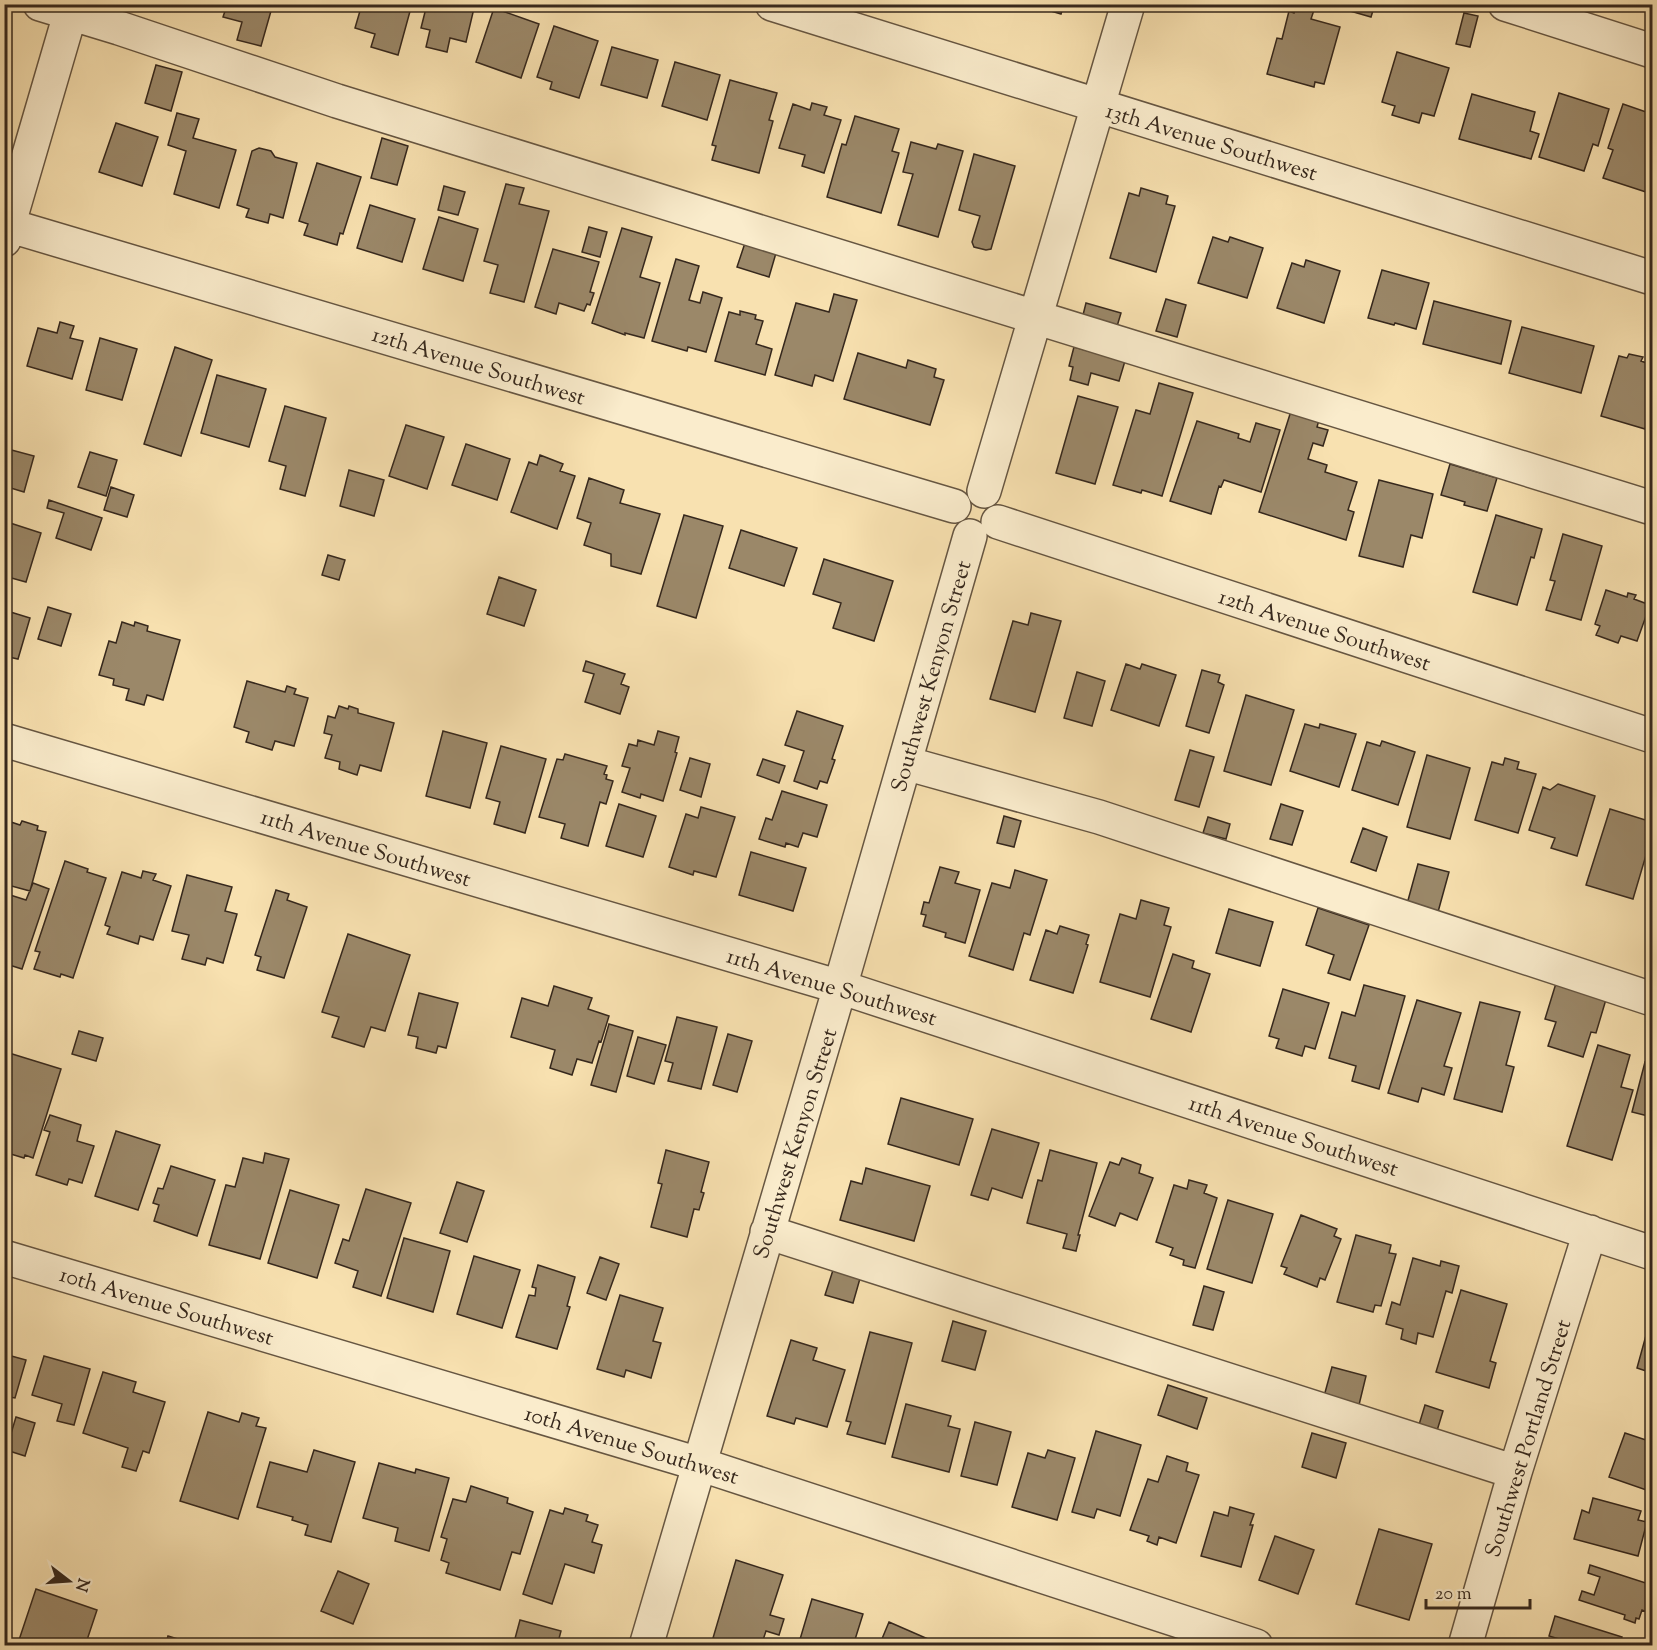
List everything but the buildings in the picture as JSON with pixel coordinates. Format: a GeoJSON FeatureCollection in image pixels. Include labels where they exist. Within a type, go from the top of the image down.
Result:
{"type":"FeatureCollection","features":[{"type":"Feature","properties":{"kind":"street","name":"13th Avenue Southwest"},"geometry":{"type":"LineString","coordinates":[[772,4],[1653,278]]}},
{"type":"Feature","properties":{"kind":"street"},"geometry":{"type":"LineString","coordinates":[[984,491],[1128,4]]}},
{"type":"Feature","properties":{"kind":"street"},"geometry":{"type":"LineString","coordinates":[[1505,4],[1653,51]]}},
{"type":"Feature","properties":{"kind":"street"},"geometry":{"type":"LineString","coordinates":[[6,230],[61,8],[337,101],[1653,508]]}},
{"type":"Feature","properties":{"kind":"street","name":"12th Avenue Southwest"},"geometry":{"type":"LineString","coordinates":[[6,230],[954,506]]}},
{"type":"Feature","properties":{"kind":"street"},"geometry":{"type":"LineString","coordinates":[[974,490],[984,491],[994,497],[1000,511],[984,529],[960,531],[953,517],[954,506],[959,496],[974,490]]}},
{"type":"Feature","properties":{"kind":"street","name":"12th Avenue Southwest"},"geometry":{"type":"LineString","coordinates":[[984,529],[1653,736]]}},
{"type":"Feature","properties":{"kind":"street","name":"Southwest Kenyon Street"},"geometry":{"type":"LineString","coordinates":[[646,1646],[905,763],[984,529]]}},
{"type":"Feature","properties":{"kind":"street","name":"11th Avenue Southwest"},"geometry":{"type":"LineString","coordinates":[[4,740],[840,987],[1653,1253]]}},
{"type":"Feature","properties":{"kind":"street"},"geometry":{"type":"LineString","coordinates":[[905,763],[1099,817],[1653,999]]}},
{"type":"Feature","properties":{"kind":"street"},"geometry":{"type":"LineString","coordinates":[[767,1232],[1515,1472]]}},
{"type":"Feature","properties":{"kind":"street","name":"Southwest Portland Street"},"geometry":{"type":"LineString","coordinates":[[1465,1646],[1515,1472],[1590,1232]]}},
{"type":"Feature","properties":{"kind":"street","name":"10th Avenue Southwest"},"geometry":{"type":"LineString","coordinates":[[4,1257],[699,1464],[1256,1646]]}}]}
